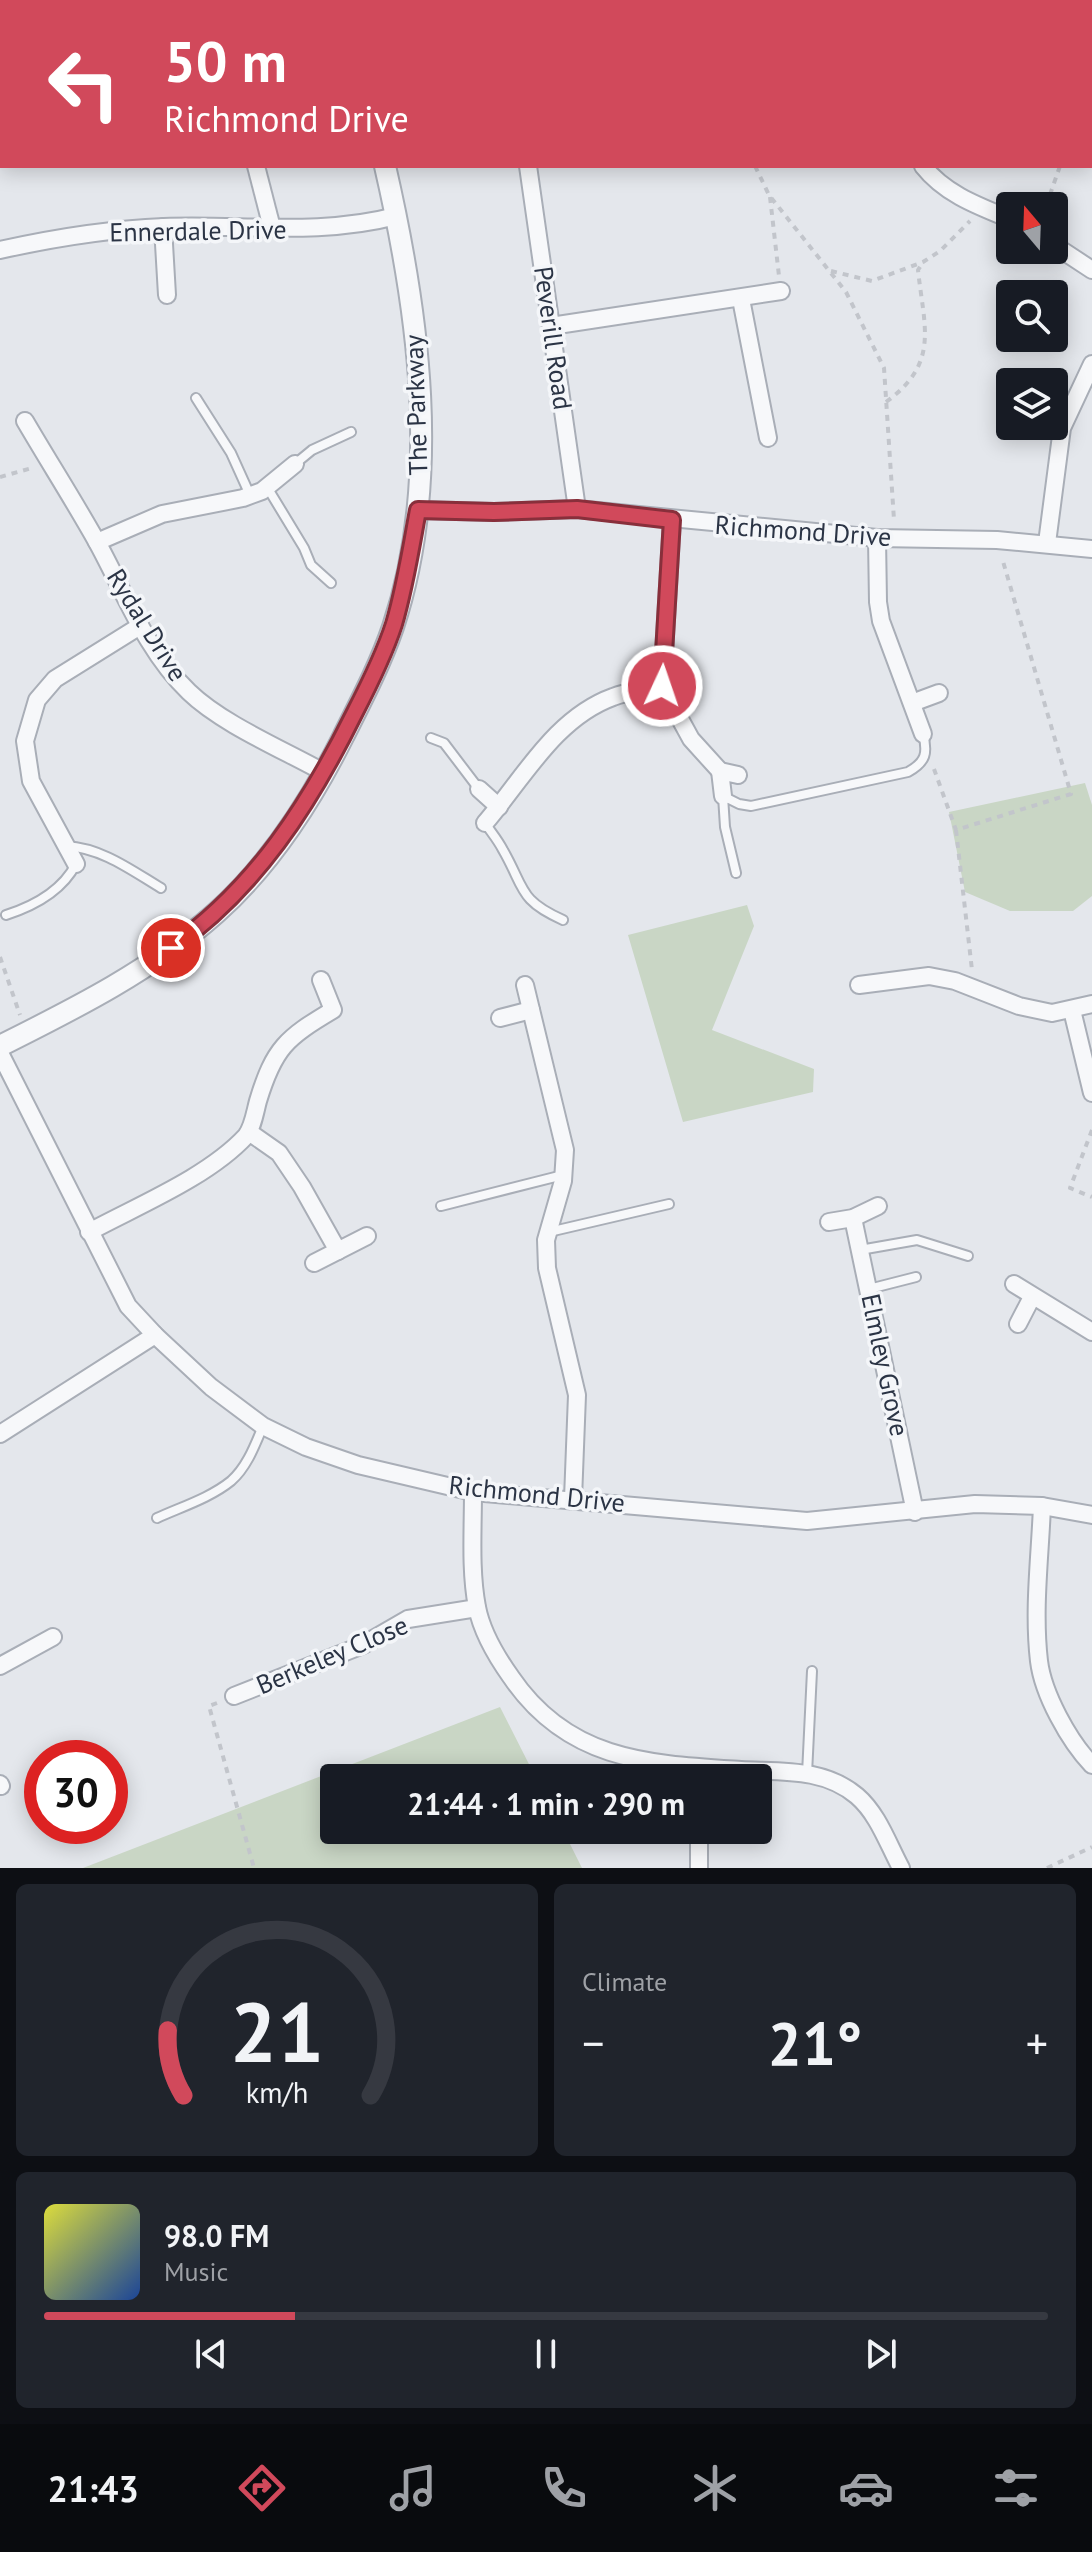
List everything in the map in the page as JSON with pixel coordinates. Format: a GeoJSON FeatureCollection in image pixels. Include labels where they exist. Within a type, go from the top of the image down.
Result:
{"type":"FeatureCollection","features":[{"type":"Feature","properties":{"kind":"street"},"geometry":{"type":"LineString","coordinates":[[257,168],[272,228]]}},
{"type":"Feature","properties":{"kind":"street","name":"The Parkway"},"geometry":{"type":"LineString","coordinates":[[0,1046],[84,1005],[152,962],[218,911],[278,843],[303,809],[325,773],[375,673],[393,626],[418,510],[421,427],[416,349],[396,216],[385,168]]}},
{"type":"Feature","properties":{"kind":"street","name":"Peverill Road"},"geometry":{"type":"LineString","coordinates":[[528,168],[577,509]]}},
{"type":"Feature","properties":{"kind":"street"},"geometry":{"type":"LineString","coordinates":[[925,168],[934,179],[968,202],[996,214]]}},
{"type":"Feature","properties":{"kind":"street","name":"Ennerdale Drive"},"geometry":{"type":"LineString","coordinates":[[0,250],[53,238],[163,227],[304,229],[396,216]]}},
{"type":"Feature","properties":{"kind":"street"},"geometry":{"type":"LineString","coordinates":[[163,227],[167,295]]}},
{"type":"Feature","properties":{"kind":"street"},"geometry":{"type":"LineString","coordinates":[[1068,254],[1092,270]]}},
{"type":"Feature","properties":{"kind":"street"},"geometry":{"type":"LineString","coordinates":[[551,326],[781,291]]}},
{"type":"Feature","properties":{"kind":"street"},"geometry":{"type":"LineString","coordinates":[[741,299],[768,438]]}},
{"type":"Feature","properties":{"kind":"street"},"geometry":{"type":"LineString","coordinates":[[1047,543],[1062,428],[1092,364]]}},
{"type":"Feature","properties":{"kind":"street","name":"Rydal Drive"},"geometry":{"type":"LineString","coordinates":[[25,421],[97,542],[140,626],[178,681],[202,703],[325,773]]}},
{"type":"Feature","properties":{"kind":"street"},"geometry":{"type":"LineString","coordinates":[[97,542],[162,514],[250,495],[267,487],[295,464]]}},
{"type":"Feature","properties":{"kind":"street","name":"Richmond Drive"},"geometry":{"type":"LineString","coordinates":[[418,510],[494,512],[577,509],[877,538],[997,540],[1092,549]]}},
{"type":"Feature","properties":{"kind":"street"},"geometry":{"type":"LineString","coordinates":[[672,520],[662,686],[691,739],[720,771],[738,775]]}},
{"type":"Feature","properties":{"kind":"street"},"geometry":{"type":"LineString","coordinates":[[877,538],[881,621],[925,742]]}},
{"type":"Feature","properties":{"kind":"street"},"geometry":{"type":"LineString","coordinates":[[76,864],[31,781],[25,741],[30,719],[37,700],[55,679],[140,626]]}},
{"type":"Feature","properties":{"kind":"street"},"geometry":{"type":"LineString","coordinates":[[485,823],[557,735],[580,713],[614,697],[662,686]]}},
{"type":"Feature","properties":{"kind":"street"},"geometry":{"type":"LineString","coordinates":[[912,703],[939,693]]}},
{"type":"Feature","properties":{"kind":"street"},"geometry":{"type":"LineString","coordinates":[[720,771],[723,796]]}},
{"type":"Feature","properties":{"kind":"street"},"geometry":{"type":"LineString","coordinates":[[479,789],[499,807]]}},
{"type":"Feature","properties":{"kind":"street"},"geometry":{"type":"LineString","coordinates":[[859,985],[929,976],[955,981],[1019,1006],[1052,1013],[1092,1004]]}},
{"type":"Feature","properties":{"kind":"street"},"geometry":{"type":"LineString","coordinates":[[89,1232],[218,1162],[249,1132],[273,1059],[302,1028],[333,1010],[321,980]]}},
{"type":"Feature","properties":{"kind":"street"},"geometry":{"type":"LineString","coordinates":[[525,985],[565,1150],[563,1175],[546,1240],[547,1268],[577,1395],[573,1499]]}},
{"type":"Feature","properties":{"kind":"street"},"geometry":{"type":"LineString","coordinates":[[500,1018],[531,1010]]}},
{"type":"Feature","properties":{"kind":"street"},"geometry":{"type":"LineString","coordinates":[[1072,1010],[1092,1093]]}},
{"type":"Feature","properties":{"kind":"street","name":"Richmond Drive"},"geometry":{"type":"LineString","coordinates":[[0,1053],[128,1306],[211,1387],[263,1426],[306,1447],[358,1465],[473,1492],[807,1521],[975,1504],[1042,1506],[1092,1515]]}},
{"type":"Feature","properties":{"kind":"street"},"geometry":{"type":"LineString","coordinates":[[249,1132],[279,1153],[338,1251]]}},
{"type":"Feature","properties":{"kind":"street"},"geometry":{"type":"LineString","coordinates":[[829,1222],[853,1218],[878,1206]]}},
{"type":"Feature","properties":{"kind":"street","name":"Elmley Grove"},"geometry":{"type":"LineString","coordinates":[[853,1218],[915,1512]]}},
{"type":"Feature","properties":{"kind":"street"},"geometry":{"type":"LineString","coordinates":[[314,1263],[367,1236]]}},
{"type":"Feature","properties":{"kind":"street"},"geometry":{"type":"LineString","coordinates":[[1014,1284],[1092,1332]]}},
{"type":"Feature","properties":{"kind":"street"},"geometry":{"type":"LineString","coordinates":[[1018,1324],[1032,1297]]}},
{"type":"Feature","properties":{"kind":"street"},"geometry":{"type":"LineString","coordinates":[[0,1434],[155,1335]]}},
{"type":"Feature","properties":{"kind":"street"},"geometry":{"type":"LineString","coordinates":[[473,1492],[473,1578],[477,1608],[486,1637],[504,1667],[525,1698],[550,1722],[608,1753],[657,1764]]}},
{"type":"Feature","properties":{"kind":"street"},"geometry":{"type":"LineString","coordinates":[[1042,1506],[1037,1620],[1040,1664],[1071,1741],[1092,1765]]}},
{"type":"Feature","properties":{"kind":"street","name":"Berkeley Close"},"geometry":{"type":"LineString","coordinates":[[234,1696],[363,1645],[408,1619],[477,1608]]}},
{"type":"Feature","properties":{"kind":"street"},"geometry":{"type":"LineString","coordinates":[[0,1666],[53,1637]]}},
{"type":"Feature","properties":{"kind":"street"},"geometry":{"type":"LineString","coordinates":[[772,1774],[817,1774],[857,1797],[874,1816],[901,1868]]}},
{"type":"Feature","properties":{"kind":"street"},"geometry":{"type":"LineString","coordinates":[[691,1868],[698,1868],[699,1844]]}},
{"type":"Feature","properties":{"kind":"lane"},"geometry":{"type":"LineString","coordinates":[[196,398],[231,453],[250,495]]}},
{"type":"Feature","properties":{"kind":"lane"},"geometry":{"type":"LineString","coordinates":[[295,464],[312,450],[351,432]]}},
{"type":"Feature","properties":{"kind":"lane"},"geometry":{"type":"LineString","coordinates":[[267,487],[311,565],[331,583]]}},
{"type":"Feature","properties":{"kind":"lane"},"geometry":{"type":"LineString","coordinates":[[431,738],[444,743],[479,789]]}},
{"type":"Feature","properties":{"kind":"lane"},"geometry":{"type":"LineString","coordinates":[[723,796],[751,806],[908,772],[924,760],[925,742]]}},
{"type":"Feature","properties":{"kind":"lane"},"geometry":{"type":"LineString","coordinates":[[723,796],[725,827],[736,873]]}},
{"type":"Feature","properties":{"kind":"lane"},"geometry":{"type":"LineString","coordinates":[[485,823],[502,848],[526,898],[563,920]]}},
{"type":"Feature","properties":{"kind":"lane"},"geometry":{"type":"LineString","coordinates":[[65,846],[85,847],[98,852],[161,888]]}},
{"type":"Feature","properties":{"kind":"lane"},"geometry":{"type":"LineString","coordinates":[[6,915],[40,900],[70,875],[76,864]]}},
{"type":"Feature","properties":{"kind":"lane"},"geometry":{"type":"LineString","coordinates":[[441,1206],[563,1175]]}},
{"type":"Feature","properties":{"kind":"lane"},"geometry":{"type":"LineString","coordinates":[[548,1232],[669,1204]]}},
{"type":"Feature","properties":{"kind":"lane"},"geometry":{"type":"LineString","coordinates":[[860,1250],[917,1240],[968,1256]]}},
{"type":"Feature","properties":{"kind":"lane"},"geometry":{"type":"LineString","coordinates":[[869,1289],[916,1277]]}},
{"type":"Feature","properties":{"kind":"lane"},"geometry":{"type":"LineString","coordinates":[[157,1518],[232,1480],[248,1460],[263,1426]]}},
{"type":"Feature","properties":{"kind":"lane"},"geometry":{"type":"LineString","coordinates":[[807,1774],[812,1671]]}},
{"type":"Feature","properties":{"kind":"path"},"geometry":{"type":"LineString","coordinates":[[756,168],[769,195],[846,292],[884,368],[895,539]]}},
{"type":"Feature","properties":{"kind":"path"},"geometry":{"type":"LineString","coordinates":[[1051,192],[1059,168]]}},
{"type":"Feature","properties":{"kind":"path"},"geometry":{"type":"LineString","coordinates":[[769,195],[781,291]]}},
{"type":"Feature","properties":{"kind":"path"},"geometry":{"type":"LineString","coordinates":[[829,270],[872,281],[923,262],[940,251],[982,208]]}},
{"type":"Feature","properties":{"kind":"path"},"geometry":{"type":"LineString","coordinates":[[886,402],[918,370],[926,344],[918,270],[923,262]]}},
{"type":"Feature","properties":{"kind":"path"},"geometry":{"type":"LineString","coordinates":[[0,477],[50,463]]}},
{"type":"Feature","properties":{"kind":"path"},"geometry":{"type":"LineString","coordinates":[[956,830],[1071,794],[997,540]]}},
{"type":"Feature","properties":{"kind":"path"},"geometry":{"type":"LineString","coordinates":[[925,742],[956,830],[974,988]]}},
{"type":"Feature","properties":{"kind":"path"},"geometry":{"type":"LineString","coordinates":[[0,957],[26,1033]]}},
{"type":"Feature","properties":{"kind":"path"},"geometry":{"type":"LineString","coordinates":[[1092,1130],[1070,1188],[1092,1197]]}},
{"type":"Feature","properties":{"kind":"path"},"geometry":{"type":"LineString","coordinates":[[234,1696],[209,1706],[254,1868]]}},
{"type":"Feature","properties":{"kind":"path"},"geometry":{"type":"LineString","coordinates":[[1047,1868],[1092,1847]]}},
{"type":"Feature","properties":{"kind":"green space"},"geometry":{"type":"Polygon","coordinates":[[[1085,783],[1092,805],[1092,896],[1073,911],[1010,911],[965,892],[949,812],[1085,783]]]}},
{"type":"Feature","properties":{"kind":"green space"},"geometry":{"type":"Polygon","coordinates":[[[747,905],[754,926],[712,1030],[814,1069],[813,1092],[683,1122],[628,935],[747,905]]]}},
{"type":"Feature","properties":{"kind":"green space"},"geometry":{"type":"Polygon","coordinates":[[[500,1707],[529,1764],[352,1764],[500,1707]]]}},
{"type":"Feature","properties":{"kind":"green space"},"geometry":{"type":"Polygon","coordinates":[[[320,1776],[320,1844],[570,1844],[582,1868],[83,1868],[320,1776]]]}},
{"type":"Feature","properties":{"kind":"route"},"geometry":{"type":"LineString","coordinates":[[171,948],[218,911],[249,877],[303,809],[325,773],[375,673],[393,626],[418,510],[494,512],[577,509],[672,520],[662,686]]}}]}
